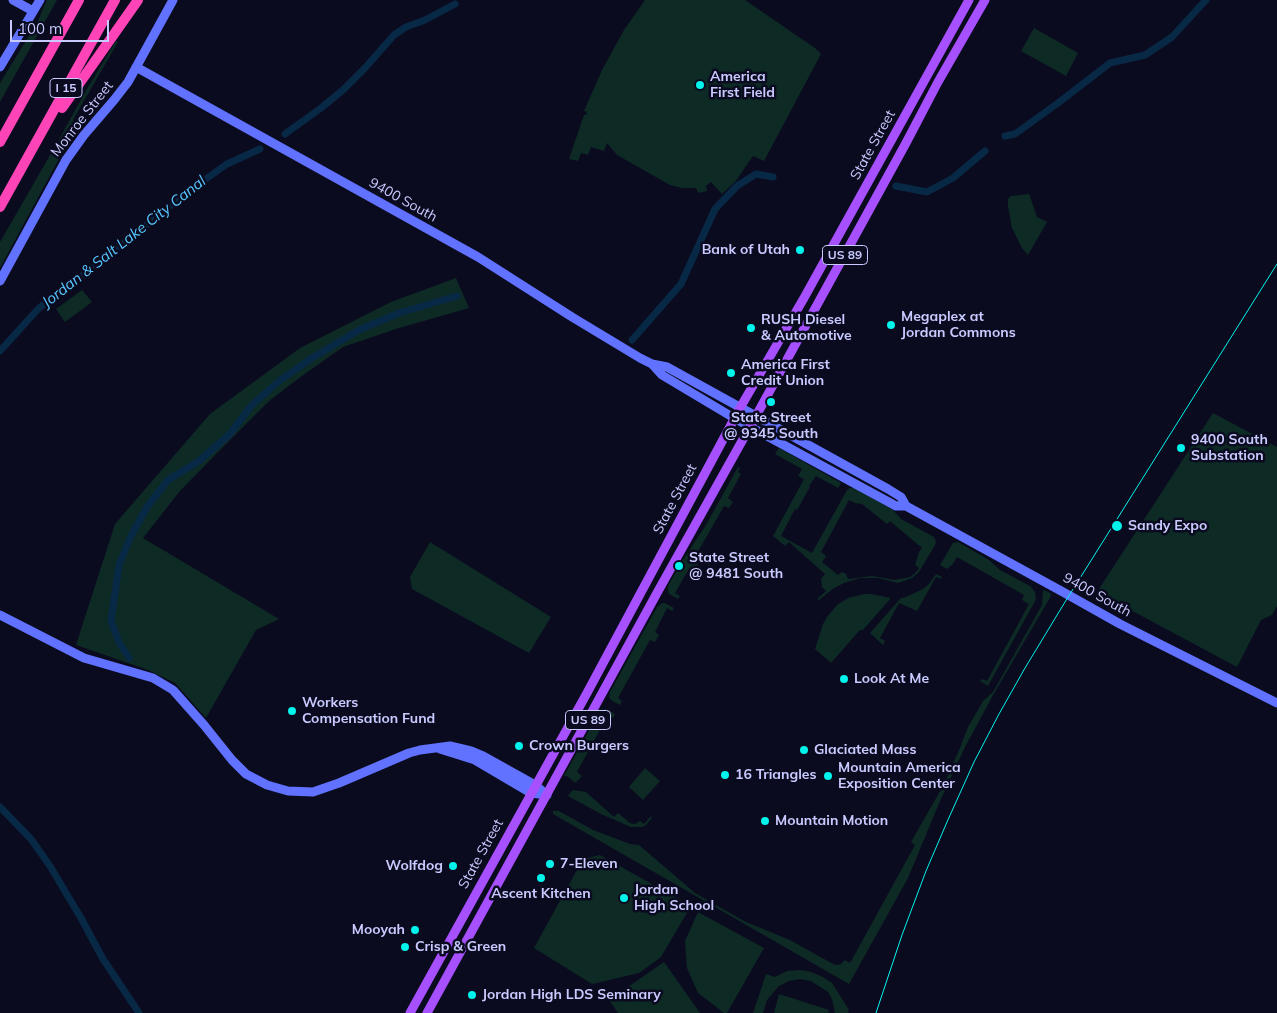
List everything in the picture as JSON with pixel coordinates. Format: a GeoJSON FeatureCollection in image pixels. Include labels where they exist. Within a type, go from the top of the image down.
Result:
{"type":"FeatureCollection","features":[{"type":"Feature","properties":{"kind":"highway","name":"I 15"},"geometry":{"type":"LineString","coordinates":[[0,142],[79,0]]}},
{"type":"Feature","properties":{"kind":"highway","name":"I 15"},"geometry":{"type":"LineString","coordinates":[[0,207],[115,0]]}},
{"type":"Feature","properties":{"kind":"highway"},"geometry":{"type":"LineString","coordinates":[[18,176],[59,111],[138,0]]}},
{"type":"Feature","properties":{"kind":"main road","name":"State Street"},"geometry":{"type":"LineString","coordinates":[[410,1013],[595,677],[734,418],[804,298],[969,0]]}},
{"type":"Feature","properties":{"kind":"main road","name":"State Street"},"geometry":{"type":"LineString","coordinates":[[427,1013],[652,601],[985,0]]}},
{"type":"Feature","properties":{"kind":"street"},"geometry":{"type":"LineString","coordinates":[[13,0],[33,11]]}},
{"type":"Feature","properties":{"kind":"street"},"geometry":{"type":"LineString","coordinates":[[0,67],[40,0]]}},
{"type":"Feature","properties":{"kind":"street","name":"Monroe Street"},"geometry":{"type":"LineString","coordinates":[[0,281],[66,160],[128,82],[173,0]]}},
{"type":"Feature","properties":{"kind":"street","name":"9400 South"},"geometry":{"type":"LineString","coordinates":[[136,67],[478,257],[572,317],[652,364],[662,375],[750,427],[896,506],[906,506],[1120,624],[1277,703]]}},
{"type":"Feature","properties":{"kind":"street","name":"9400 South"},"geometry":{"type":"LineString","coordinates":[[652,364],[667,367],[888,489],[901,497],[906,506]]}},
{"type":"Feature","properties":{"kind":"street"},"geometry":{"type":"LineString","coordinates":[[0,615],[84,658],[154,678],[173,690],[232,760],[246,774],[267,785],[288,791],[313,792],[409,753],[450,746],[471,750],[483,756],[533,789],[547,795]]}},
{"type":"Feature","properties":{"kind":"green space"},"geometry":{"type":"Polygon","coordinates":[[[47,0],[57,0],[0,102],[0,83],[38,21],[47,0]]]}},
{"type":"Feature","properties":{"kind":"green space","name":"America First Field"},"geometry":{"type":"Polygon","coordinates":[[[645,0],[745,0],[821,54],[764,161],[753,156],[735,182],[722,194],[711,182],[706,186],[707,191],[698,193],[696,188],[682,188],[670,185],[617,155],[607,143],[604,151],[591,147],[588,155],[581,153],[578,161],[569,159],[584,115],[587,112],[584,111],[602,70],[624,30],[645,0]]]}},
{"type":"Feature","properties":{"kind":"green space"},"geometry":{"type":"Polygon","coordinates":[[[1034,28],[1078,53],[1066,76],[1021,51],[1034,28]]]}},
{"type":"Feature","properties":{"kind":"green space"},"geometry":{"type":"Polygon","coordinates":[[[116,41],[118,42],[74,118],[73,122],[77,133],[60,157],[0,268],[0,242],[116,41]]]}},
{"type":"Feature","properties":{"kind":"green space"},"geometry":{"type":"Polygon","coordinates":[[[1029,194],[1037,217],[1047,222],[1028,255],[1022,248],[1012,228],[1008,199],[1011,196],[1029,194]]]}},
{"type":"Feature","properties":{"kind":"green space"},"geometry":{"type":"Polygon","coordinates":[[[456,278],[469,308],[399,328],[343,347],[299,378],[269,401],[217,453],[180,491],[143,538],[279,619],[256,630],[206,718],[175,683],[148,670],[76,645],[115,524],[210,414],[300,348],[391,302],[456,278]]]}},
{"type":"Feature","properties":{"kind":"green space"},"geometry":{"type":"Polygon","coordinates":[[[82,290],[92,302],[65,322],[56,309],[82,290]]]}},
{"type":"Feature","properties":{"kind":"green space"},"geometry":{"type":"Polygon","coordinates":[[[1213,413],[1277,447],[1277,606],[1272,615],[1261,620],[1237,667],[1097,592],[1213,413]]]}},
{"type":"Feature","properties":{"kind":"green space"},"geometry":{"type":"Polygon","coordinates":[[[779,448],[841,483],[838,488],[816,476],[797,510],[795,509],[781,536],[812,553],[847,490],[854,488],[893,510],[901,519],[934,537],[935,545],[919,572],[912,578],[898,583],[878,578],[860,578],[844,583],[819,600],[817,599],[826,591],[822,587],[821,579],[825,574],[789,542],[785,546],[773,536],[804,479],[798,476],[802,469],[775,454],[779,448]],[[849,500],[821,552],[826,557],[822,562],[838,575],[842,572],[846,574],[848,579],[872,576],[895,580],[910,577],[919,568],[915,565],[922,548],[890,521],[887,524],[862,504],[849,500]]]}},
{"type":"Feature","properties":{"kind":"green space"},"geometry":{"type":"Polygon","coordinates":[[[738,467],[740,468],[738,472],[741,474],[728,498],[733,502],[729,508],[724,506],[696,555],[701,558],[692,575],[687,572],[675,593],[680,596],[678,599],[669,594],[668,586],[706,525],[738,467]]]}},
{"type":"Feature","properties":{"kind":"green space"},"geometry":{"type":"Polygon","coordinates":[[[430,542],[551,617],[529,653],[412,589],[410,577],[430,542]]]}},
{"type":"Feature","properties":{"kind":"green space"},"geometry":{"type":"Polygon","coordinates":[[[958,542],[989,560],[1000,570],[1030,586],[1035,592],[1036,599],[1034,603],[988,686],[980,681],[982,679],[987,681],[1029,604],[1022,600],[1024,595],[957,557],[947,569],[940,565],[953,543],[958,542]]]}},
{"type":"Feature","properties":{"kind":"green space"},"geometry":{"type":"Polygon","coordinates":[[[936,574],[942,577],[941,579],[936,577],[917,611],[899,603],[880,638],[885,641],[883,645],[870,633],[901,598],[923,589],[936,574]]]}},
{"type":"Feature","properties":{"kind":"green space"},"geometry":{"type":"Polygon","coordinates":[[[1044,590],[1050,593],[1051,596],[965,747],[908,878],[849,984],[553,814],[553,811],[559,811],[593,830],[630,844],[639,845],[695,893],[746,922],[790,940],[833,964],[841,964],[845,960],[850,963],[915,845],[911,842],[943,786],[968,727],[983,701],[993,692],[1042,605],[1044,590]]]}},
{"type":"Feature","properties":{"kind":"green space"},"geometry":{"type":"Polygon","coordinates":[[[864,594],[891,598],[831,663],[815,649],[823,624],[837,605],[848,598],[864,594]]]}},
{"type":"Feature","properties":{"kind":"green space"},"geometry":{"type":"Polygon","coordinates":[[[662,603],[674,608],[672,611],[667,608],[655,632],[659,635],[655,642],[650,640],[618,698],[622,701],[620,705],[611,700],[609,697],[610,692],[657,607],[662,603]]]}},
{"type":"Feature","properties":{"kind":"green space"},"geometry":{"type":"Polygon","coordinates":[[[606,709],[615,714],[613,718],[608,715],[577,772],[582,776],[575,783],[567,776],[564,776],[599,712],[606,709]]]}},
{"type":"Feature","properties":{"kind":"green space"},"geometry":{"type":"Polygon","coordinates":[[[645,768],[660,781],[643,800],[629,787],[645,768]]]}},
{"type":"Feature","properties":{"kind":"green space"},"geometry":{"type":"Polygon","coordinates":[[[573,790],[586,792],[614,817],[618,813],[630,823],[635,824],[640,821],[644,824],[651,816],[652,818],[645,826],[631,827],[601,814],[568,796],[573,790]]]}},
{"type":"Feature","properties":{"kind":"green space"},"geometry":{"type":"Polygon","coordinates":[[[600,855],[691,906],[661,957],[639,973],[592,984],[534,948],[583,859],[600,855]]]}},
{"type":"Feature","properties":{"kind":"green space"},"geometry":{"type":"Polygon","coordinates":[[[698,912],[764,948],[727,1013],[724,1013],[698,993],[687,968],[685,941],[698,912]]]}},
{"type":"Feature","properties":{"kind":"green space"},"geometry":{"type":"Polygon","coordinates":[[[664,962],[700,1013],[618,1013],[609,1000],[664,962]]]}},
{"type":"Feature","properties":{"kind":"green space"},"geometry":{"type":"Polygon","coordinates":[[[800,970],[811,972],[832,983],[849,1010],[848,1013],[835,1013],[832,999],[828,992],[811,981],[800,979],[789,981],[779,986],[767,1000],[763,1013],[753,1013],[766,974],[775,977],[787,971],[800,970]]]}},
{"type":"Feature","properties":{"kind":"green space"},"geometry":{"type":"Polygon","coordinates":[[[779,994],[829,1010],[828,1013],[774,1013],[779,994]]]}},
{"type":"Feature","properties":{"kind":"waterway"},"geometry":{"type":"LineString","coordinates":[[1005,136],[1015,134],[1110,63],[1145,55],[1172,37],[1206,0]]}},
{"type":"Feature","properties":{"kind":"waterway","name":"Jordan & Salt Lake City Canal"},"geometry":{"type":"LineString","coordinates":[[285,134],[343,90],[394,35],[406,27],[425,20],[455,4]]}},
{"type":"Feature","properties":{"kind":"waterway","name":"Jordan & Salt Lake City Canal"},"geometry":{"type":"LineString","coordinates":[[0,351],[39,308],[94,267],[186,193],[227,164],[260,149]]}},
{"type":"Feature","properties":{"kind":"waterway"},"geometry":{"type":"LineString","coordinates":[[896,186],[927,192],[953,178],[985,151]]}},
{"type":"Feature","properties":{"kind":"waterway"},"geometry":{"type":"LineString","coordinates":[[632,340],[681,284],[715,209],[737,186],[756,174],[773,177]]}},
{"type":"Feature","properties":{"kind":"waterway"},"geometry":{"type":"LineString","coordinates":[[129,658],[119,642],[111,621],[119,565],[131,536],[147,507],[168,480],[199,461],[229,435],[252,405],[279,381],[312,358],[359,330],[399,313],[457,296]]}},
{"type":"Feature","properties":{"kind":"waterway","name":"Jordan & Salt Lake City Canal"},"geometry":{"type":"LineString","coordinates":[[0,807],[31,839],[50,866],[103,959],[139,1013]]}},
{"type":"Feature","properties":{"kind":"tram line"},"geometry":{"type":"LineString","coordinates":[[876,1013],[926,871],[974,762],[999,714],[1065,602],[1277,264]]}},
{"type":"Feature","properties":{"kind":"place","name":"America First Field"},"geometry":{"type":"Point","coordinates":[700,85]}},
{"type":"Feature","properties":{"kind":"place","name":"Bank of Utah"},"geometry":{"type":"Point","coordinates":[800,250]}},
{"type":"Feature","properties":{"kind":"place","name":"Megaplex at Jordan Commons"},"geometry":{"type":"Point","coordinates":[891,325]}},
{"type":"Feature","properties":{"kind":"place","name":"RUSH Diesel & Automotive"},"geometry":{"type":"Point","coordinates":[751,328]}},
{"type":"Feature","properties":{"kind":"place","name":"America First Credit Union"},"geometry":{"type":"Point","coordinates":[731,373]}},
{"type":"Feature","properties":{"kind":"place","name":"State Street @ 9345 South"},"geometry":{"type":"Point","coordinates":[771,402]}},
{"type":"Feature","properties":{"kind":"place","name":"9400 South Substation"},"geometry":{"type":"Point","coordinates":[1181,448]}},
{"type":"Feature","properties":{"kind":"place","name":"Sandy Expo"},"geometry":{"type":"Point","coordinates":[1117,526]}},
{"type":"Feature","properties":{"kind":"place","name":"State Street @ 9481 South"},"geometry":{"type":"Point","coordinates":[679,566]}},
{"type":"Feature","properties":{"kind":"place","name":"Look At Me"},"geometry":{"type":"Point","coordinates":[844,679]}},
{"type":"Feature","properties":{"kind":"place","name":"Workers Compensation Fund"},"geometry":{"type":"Point","coordinates":[292,711]}},
{"type":"Feature","properties":{"kind":"place","name":"Crown Burgers"},"geometry":{"type":"Point","coordinates":[519,746]}},
{"type":"Feature","properties":{"kind":"place","name":"Glaciated Mass"},"geometry":{"type":"Point","coordinates":[804,750]}},
{"type":"Feature","properties":{"kind":"place","name":"16 Triangles"},"geometry":{"type":"Point","coordinates":[725,775]}},
{"type":"Feature","properties":{"kind":"place","name":"Mountain America Exposition Center"},"geometry":{"type":"Point","coordinates":[828,776]}},
{"type":"Feature","properties":{"kind":"place","name":"Mountain Motion"},"geometry":{"type":"Point","coordinates":[765,821]}},
{"type":"Feature","properties":{"kind":"place","name":"7-Eleven"},"geometry":{"type":"Point","coordinates":[550,864]}},
{"type":"Feature","properties":{"kind":"place","name":"Wolfdog"},"geometry":{"type":"Point","coordinates":[453,866]}},
{"type":"Feature","properties":{"kind":"place","name":"Ascent Kitchen"},"geometry":{"type":"Point","coordinates":[541,878]}},
{"type":"Feature","properties":{"kind":"place","name":"Jordan High School"},"geometry":{"type":"Point","coordinates":[624,898]}},
{"type":"Feature","properties":{"kind":"place","name":"Mooyah"},"geometry":{"type":"Point","coordinates":[415,930]}},
{"type":"Feature","properties":{"kind":"place","name":"Crisp & Green"},"geometry":{"type":"Point","coordinates":[405,947]}},
{"type":"Feature","properties":{"kind":"place","name":"Jordan High LDS Seminary"},"geometry":{"type":"Point","coordinates":[472,995]}}]}
